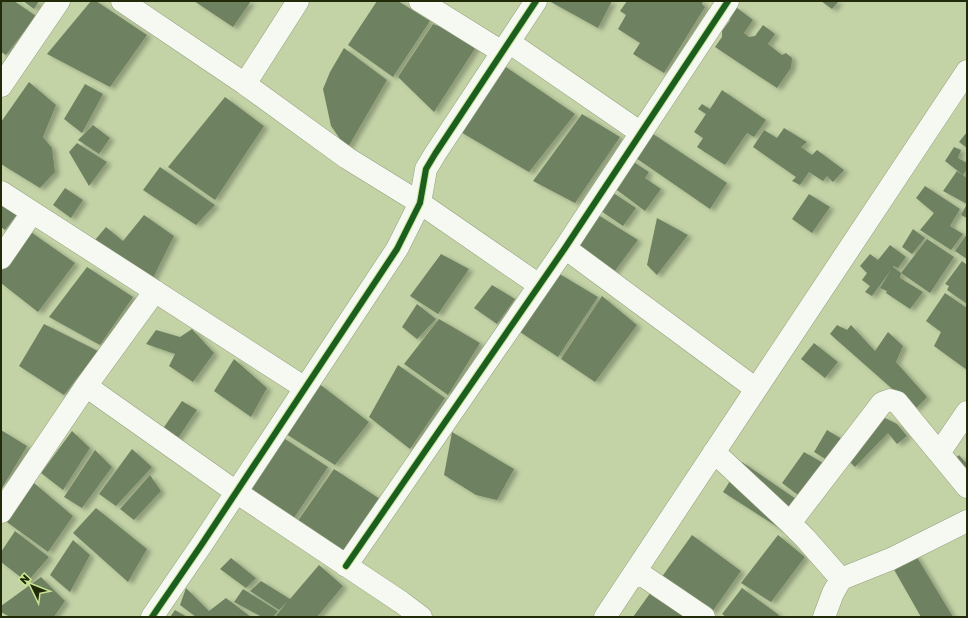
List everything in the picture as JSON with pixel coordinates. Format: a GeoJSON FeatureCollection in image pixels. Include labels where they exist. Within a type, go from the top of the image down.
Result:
{"type":"FeatureCollection","features":[{"type":"Feature","properties":{"kind":"street"},"geometry":{"type":"LineString","coordinates":[[1,86],[59,1]]}},
{"type":"Feature","properties":{"kind":"street"},"geometry":{"type":"LineString","coordinates":[[122,1],[245,84],[347,158],[420,203],[539,285]]}},
{"type":"Feature","properties":{"kind":"street"},"geometry":{"type":"LineString","coordinates":[[245,84],[298,1]]}},
{"type":"Feature","properties":{"kind":"street"},"geometry":{"type":"LineString","coordinates":[[420,1],[506,47],[641,133]]}},
{"type":"Feature","properties":{"kind":"street"},"geometry":{"type":"LineString","coordinates":[[152,617],[397,249],[420,203],[426,169],[536,1]]}},
{"type":"Feature","properties":{"kind":"street"},"geometry":{"type":"LineString","coordinates":[[346,566],[565,248],[728,1]]}},
{"type":"Feature","properties":{"kind":"street"},"geometry":{"type":"LineString","coordinates":[[605,617],[967,71]]}},
{"type":"Feature","properties":{"kind":"street"},"geometry":{"type":"LineString","coordinates":[[1,192],[305,388]]}},
{"type":"Feature","properties":{"kind":"street"},"geometry":{"type":"LineString","coordinates":[[1,258],[32,213]]}},
{"type":"Feature","properties":{"kind":"street"},"geometry":{"type":"LineString","coordinates":[[565,248],[756,389]]}},
{"type":"Feature","properties":{"kind":"street"},"geometry":{"type":"LineString","coordinates":[[1,512],[86,386],[154,291]]}},
{"type":"Feature","properties":{"kind":"street"},"geometry":{"type":"LineString","coordinates":[[86,386],[236,492],[346,566],[396,610],[421,617]]}},
{"type":"Feature","properties":{"kind":"street"},"geometry":{"type":"LineString","coordinates":[[790,523],[882,403],[890,400],[897,402],[967,487]]}},
{"type":"Feature","properties":{"kind":"street"},"geometry":{"type":"LineString","coordinates":[[939,453],[967,412]]}},
{"type":"Feature","properties":{"kind":"street"},"geometry":{"type":"LineString","coordinates":[[714,452],[790,523],[841,579]]}},
{"type":"Feature","properties":{"kind":"street"},"geometry":{"type":"LineString","coordinates":[[824,617],[833,593],[841,579],[891,559],[967,521]]}},
{"type":"Feature","properties":{"kind":"street"},"geometry":{"type":"LineString","coordinates":[[636,571],[704,617]]}},
{"type":"Feature","properties":{"kind":"building"},"geometry":{"type":"Polygon","coordinates":[[[1,1],[14,1],[36,16],[6,55],[1,52],[1,1]]]}},
{"type":"Feature","properties":{"kind":"building"},"geometry":{"type":"Polygon","coordinates":[[[23,1],[39,1],[34,9],[23,1]]]}},
{"type":"Feature","properties":{"kind":"building"},"geometry":{"type":"Polygon","coordinates":[[[91,1],[96,1],[147,35],[110,87],[47,54],[91,1]]]}},
{"type":"Feature","properties":{"kind":"building"},"geometry":{"type":"Polygon","coordinates":[[[194,1],[251,1],[233,27],[194,1]]]}},
{"type":"Feature","properties":{"kind":"building"},"geometry":{"type":"Polygon","coordinates":[[[377,1],[398,1],[430,21],[393,77],[348,45],[377,1]]]}},
{"type":"Feature","properties":{"kind":"building"},"geometry":{"type":"Polygon","coordinates":[[[549,1],[612,1],[598,28],[549,1]]]}},
{"type":"Feature","properties":{"kind":"building"},"geometry":{"type":"Polygon","coordinates":[[[627,1],[703,1],[702,4],[705,7],[664,73],[633,54],[640,43],[618,29],[626,15],[620,11],[627,1]]]}},
{"type":"Feature","properties":{"kind":"building"},"geometry":{"type":"Polygon","coordinates":[[[821,1],[839,1],[832,9],[821,1]]]}},
{"type":"Feature","properties":{"kind":"building"},"geometry":{"type":"Polygon","coordinates":[[[736,7],[753,20],[744,33],[749,37],[755,36],[763,25],[775,34],[768,44],[782,55],[786,53],[792,58],[791,68],[777,88],[715,47],[722,37],[722,31],[730,20],[728,17],[736,7]]]}},
{"type":"Feature","properties":{"kind":"building"},"geometry":{"type":"Polygon","coordinates":[[[433,24],[453,31],[476,47],[434,112],[398,77],[433,24]]]}},
{"type":"Feature","properties":{"kind":"building"},"geometry":{"type":"Polygon","coordinates":[[[344,48],[387,80],[347,149],[331,126],[323,89],[330,72],[344,48]]]}},
{"type":"Feature","properties":{"kind":"building"},"geometry":{"type":"Polygon","coordinates":[[[503,65],[575,114],[529,172],[459,131],[503,65]]]}},
{"type":"Feature","properties":{"kind":"building"},"geometry":{"type":"Polygon","coordinates":[[[29,82],[56,105],[43,137],[52,148],[55,172],[40,188],[1,164],[1,122],[29,82]]]}},
{"type":"Feature","properties":{"kind":"building"},"geometry":{"type":"Polygon","coordinates":[[[85,84],[103,94],[82,133],[64,119],[85,84]]]}},
{"type":"Feature","properties":{"kind":"building"},"geometry":{"type":"Polygon","coordinates":[[[722,90],[766,120],[754,137],[747,133],[725,165],[697,147],[703,138],[694,132],[706,114],[698,109],[702,104],[710,109],[722,90]]]}},
{"type":"Feature","properties":{"kind":"building"},"geometry":{"type":"Polygon","coordinates":[[[225,97],[264,126],[215,200],[168,167],[225,97]]]}},
{"type":"Feature","properties":{"kind":"building"},"geometry":{"type":"Polygon","coordinates":[[[582,114],[620,137],[575,203],[533,181],[582,114]]]}},
{"type":"Feature","properties":{"kind":"building"},"geometry":{"type":"Polygon","coordinates":[[[93,125],[110,138],[99,154],[78,140],[93,125]]]}},
{"type":"Feature","properties":{"kind":"building"},"geometry":{"type":"Polygon","coordinates":[[[784,128],[807,142],[801,147],[812,155],[817,150],[844,170],[833,182],[827,176],[823,181],[809,172],[800,185],[792,181],[796,177],[753,147],[764,130],[777,138],[784,128]]]}},
{"type":"Feature","properties":{"kind":"building"},"geometry":{"type":"Polygon","coordinates":[[[650,132],[727,183],[710,209],[633,156],[650,132]]]}},
{"type":"Feature","properties":{"kind":"building"},"geometry":{"type":"Polygon","coordinates":[[[967,132],[967,148],[959,142],[967,132]]]}},
{"type":"Feature","properties":{"kind":"building"},"geometry":{"type":"Polygon","coordinates":[[[77,143],[107,162],[89,186],[69,152],[77,143]]]}},
{"type":"Feature","properties":{"kind":"building"},"geometry":{"type":"Polygon","coordinates":[[[954,147],[961,150],[958,158],[967,163],[967,169],[963,175],[945,161],[954,147]]]}},
{"type":"Feature","properties":{"kind":"building"},"geometry":{"type":"Polygon","coordinates":[[[629,159],[649,172],[645,178],[661,189],[645,211],[613,187],[629,159]]]}},
{"type":"Feature","properties":{"kind":"building"},"geometry":{"type":"Polygon","coordinates":[[[160,167],[215,205],[196,225],[143,190],[160,167]]]}},
{"type":"Feature","properties":{"kind":"building"},"geometry":{"type":"Polygon","coordinates":[[[957,171],[967,178],[967,204],[943,191],[957,171]]]}},
{"type":"Feature","properties":{"kind":"building"},"geometry":{"type":"Polygon","coordinates":[[[925,186],[960,209],[950,226],[963,234],[951,250],[920,230],[934,213],[916,198],[925,186]]]}},
{"type":"Feature","properties":{"kind":"building"},"geometry":{"type":"Polygon","coordinates":[[[65,188],[83,200],[71,218],[53,205],[65,188]]]}},
{"type":"Feature","properties":{"kind":"building"},"geometry":{"type":"Polygon","coordinates":[[[612,192],[636,208],[623,226],[601,211],[612,192]]]}},
{"type":"Feature","properties":{"kind":"building"},"geometry":{"type":"Polygon","coordinates":[[[809,194],[830,207],[812,233],[792,219],[809,194]]]}},
{"type":"Feature","properties":{"kind":"building"},"geometry":{"type":"Polygon","coordinates":[[[1,197],[20,210],[5,230],[1,227],[1,197]]]}},
{"type":"Feature","properties":{"kind":"building"},"geometry":{"type":"Polygon","coordinates":[[[967,204],[967,218],[961,215],[967,204]]]}},
{"type":"Feature","properties":{"kind":"building"},"geometry":{"type":"Polygon","coordinates":[[[595,213],[638,240],[611,276],[572,247],[595,213]]]}},
{"type":"Feature","properties":{"kind":"building"},"geometry":{"type":"Polygon","coordinates":[[[144,215],[174,236],[151,282],[95,240],[106,227],[123,241],[144,215]]]}},
{"type":"Feature","properties":{"kind":"building"},"geometry":{"type":"Polygon","coordinates":[[[657,218],[688,235],[657,275],[647,265],[657,218]]]}},
{"type":"Feature","properties":{"kind":"building"},"geometry":{"type":"Polygon","coordinates":[[[25,228],[75,263],[38,312],[1,283],[1,272],[25,228]]]}},
{"type":"Feature","properties":{"kind":"building"},"geometry":{"type":"Polygon","coordinates":[[[913,229],[925,238],[912,254],[902,247],[913,229]]]}},
{"type":"Feature","properties":{"kind":"building"},"geometry":{"type":"Polygon","coordinates":[[[967,234],[967,259],[955,251],[967,234]]]}},
{"type":"Feature","properties":{"kind":"building"},"geometry":{"type":"Polygon","coordinates":[[[927,239],[954,257],[930,293],[901,273],[927,239]]]}},
{"type":"Feature","properties":{"kind":"building"},"geometry":{"type":"Polygon","coordinates":[[[890,245],[906,257],[898,268],[893,267],[901,273],[900,278],[923,292],[910,309],[886,293],[887,291],[880,288],[891,270],[872,296],[865,292],[870,286],[862,280],[867,273],[860,266],[870,254],[878,260],[890,245]]]}},
{"type":"Feature","properties":{"kind":"building"},"geometry":{"type":"Polygon","coordinates":[[[441,254],[469,269],[438,314],[410,296],[441,254]]]}},
{"type":"Feature","properties":{"kind":"building"},"geometry":{"type":"Polygon","coordinates":[[[962,261],[967,265],[967,304],[947,290],[949,286],[945,284],[962,261]]]}},
{"type":"Feature","properties":{"kind":"building"},"geometry":{"type":"Polygon","coordinates":[[[87,267],[133,297],[100,345],[49,317],[87,267]]]}},
{"type":"Feature","properties":{"kind":"building"},"geometry":{"type":"Polygon","coordinates":[[[558,273],[598,297],[558,357],[517,330],[558,273]]]}},
{"type":"Feature","properties":{"kind":"building"},"geometry":{"type":"Polygon","coordinates":[[[492,285],[515,299],[497,324],[474,308],[492,285]]]}},
{"type":"Feature","properties":{"kind":"building"},"geometry":{"type":"Polygon","coordinates":[[[945,293],[967,308],[967,370],[934,346],[941,332],[926,321],[945,293]]]}},
{"type":"Feature","properties":{"kind":"building"},"geometry":{"type":"Polygon","coordinates":[[[602,296],[637,325],[595,382],[561,359],[602,296]]]}},
{"type":"Feature","properties":{"kind":"building"},"geometry":{"type":"Polygon","coordinates":[[[417,304],[436,319],[417,339],[402,327],[417,304]]]}},
{"type":"Feature","properties":{"kind":"building"},"geometry":{"type":"Polygon","coordinates":[[[439,319],[480,343],[448,395],[404,364],[439,319]]]}},
{"type":"Feature","properties":{"kind":"building"},"geometry":{"type":"Polygon","coordinates":[[[44,324],[98,351],[64,395],[19,366],[44,324]]]}},
{"type":"Feature","properties":{"kind":"building"},"geometry":{"type":"Polygon","coordinates":[[[837,325],[847,330],[851,325],[875,351],[888,332],[903,346],[896,362],[927,397],[915,409],[830,334],[837,325]]]}},
{"type":"Feature","properties":{"kind":"building"},"geometry":{"type":"Polygon","coordinates":[[[192,329],[214,353],[193,382],[169,366],[175,354],[146,344],[156,330],[180,337],[192,329]]]}},
{"type":"Feature","properties":{"kind":"building"},"geometry":{"type":"Polygon","coordinates":[[[814,343],[838,362],[825,378],[801,359],[814,343]]]}},
{"type":"Feature","properties":{"kind":"building"},"geometry":{"type":"Polygon","coordinates":[[[234,359],[267,388],[251,417],[214,391],[234,359]]]}},
{"type":"Feature","properties":{"kind":"building"},"geometry":{"type":"Polygon","coordinates":[[[398,365],[445,398],[410,449],[369,417],[398,365]]]}},
{"type":"Feature","properties":{"kind":"building"},"geometry":{"type":"Polygon","coordinates":[[[318,383],[369,422],[335,465],[286,434],[318,383]]]}},
{"type":"Feature","properties":{"kind":"building"},"geometry":{"type":"Polygon","coordinates":[[[182,401],[197,410],[176,441],[162,430],[182,401]]]}},
{"type":"Feature","properties":{"kind":"building"},"geometry":{"type":"Polygon","coordinates":[[[883,417],[897,424],[907,436],[897,444],[888,433],[855,467],[845,457],[883,417]]]}},
{"type":"Feature","properties":{"kind":"building"},"geometry":{"type":"Polygon","coordinates":[[[1,430],[27,446],[1,490],[1,430]]]}},
{"type":"Feature","properties":{"kind":"building"},"geometry":{"type":"Polygon","coordinates":[[[827,430],[842,439],[827,460],[814,452],[827,430]]]}},
{"type":"Feature","properties":{"kind":"building"},"geometry":{"type":"Polygon","coordinates":[[[72,431],[90,448],[63,490],[41,473],[72,431]]]}},
{"type":"Feature","properties":{"kind":"building"},"geometry":{"type":"Polygon","coordinates":[[[452,432],[514,469],[497,500],[476,495],[444,475],[452,432]]]}},
{"type":"Feature","properties":{"kind":"building"},"geometry":{"type":"Polygon","coordinates":[[[282,437],[328,467],[290,524],[247,492],[282,437]]]}},
{"type":"Feature","properties":{"kind":"building"},"geometry":{"type":"Polygon","coordinates":[[[132,449],[152,467],[116,506],[99,494],[132,449]]]}},
{"type":"Feature","properties":{"kind":"building"},"geometry":{"type":"Polygon","coordinates":[[[95,450],[112,467],[82,508],[64,497],[95,450]]]}},
{"type":"Feature","properties":{"kind":"building"},"geometry":{"type":"Polygon","coordinates":[[[804,452],[825,464],[802,498],[782,483],[804,452]]]}},
{"type":"Feature","properties":{"kind":"building"},"geometry":{"type":"Polygon","coordinates":[[[959,455],[967,465],[959,473],[950,464],[959,455]]]}},
{"type":"Feature","properties":{"kind":"building"},"geometry":{"type":"Polygon","coordinates":[[[742,462],[799,501],[779,528],[723,492],[742,462]]]}},
{"type":"Feature","properties":{"kind":"building"},"geometry":{"type":"Polygon","coordinates":[[[334,469],[383,501],[344,559],[295,525],[334,469]]]}},
{"type":"Feature","properties":{"kind":"building"},"geometry":{"type":"Polygon","coordinates":[[[150,475],[161,491],[134,520],[120,509],[150,475]]]}},
{"type":"Feature","properties":{"kind":"building"},"geometry":{"type":"Polygon","coordinates":[[[34,483],[73,516],[48,552],[4,520],[34,483]]]}},
{"type":"Feature","properties":{"kind":"building"},"geometry":{"type":"Polygon","coordinates":[[[96,508],[147,549],[128,582],[73,533],[96,508]]]}},
{"type":"Feature","properties":{"kind":"building"},"geometry":{"type":"Polygon","coordinates":[[[15,531],[49,557],[27,582],[1,562],[1,552],[15,531]]]}},
{"type":"Feature","properties":{"kind":"building"},"geometry":{"type":"Polygon","coordinates":[[[692,535],[741,571],[712,612],[661,578],[692,535]]]}},
{"type":"Feature","properties":{"kind":"building"},"geometry":{"type":"Polygon","coordinates":[[[778,535],[805,557],[771,602],[741,583],[778,535]]]}},
{"type":"Feature","properties":{"kind":"building"},"geometry":{"type":"Polygon","coordinates":[[[73,540],[90,555],[70,592],[50,575],[73,540]]]}},
{"type":"Feature","properties":{"kind":"building"},"geometry":{"type":"Polygon","coordinates":[[[915,554],[953,617],[921,617],[892,566],[915,554]]]}},
{"type":"Feature","properties":{"kind":"building"},"geometry":{"type":"Polygon","coordinates":[[[231,558],[256,578],[246,588],[220,569],[231,558]]]}},
{"type":"Feature","properties":{"kind":"building"},"geometry":{"type":"Polygon","coordinates":[[[319,565],[343,586],[317,617],[275,617],[288,601],[279,610],[250,591],[261,581],[290,599],[319,565]]]}},
{"type":"Feature","properties":{"kind":"building"},"geometry":{"type":"Polygon","coordinates":[[[41,577],[65,601],[54,617],[10,617],[1,612],[1,606],[41,577]]]}},
{"type":"Feature","properties":{"kind":"building"},"geometry":{"type":"Polygon","coordinates":[[[186,588],[209,611],[226,598],[251,617],[196,617],[180,605],[186,588]]]}},
{"type":"Feature","properties":{"kind":"building"},"geometry":{"type":"Polygon","coordinates":[[[742,588],[779,615],[778,617],[726,617],[722,614],[742,588]]]}},
{"type":"Feature","properties":{"kind":"building"},"geometry":{"type":"Polygon","coordinates":[[[243,589],[278,611],[273,617],[262,617],[234,602],[243,589]]]}},
{"type":"Feature","properties":{"kind":"building"},"geometry":{"type":"Polygon","coordinates":[[[651,592],[687,617],[633,617],[651,592]]]}},
{"type":"Feature","properties":{"kind":"building"},"geometry":{"type":"Polygon","coordinates":[[[175,610],[187,617],[170,617],[175,610]]]}},
{"type":"Feature","properties":{"kind":"cycle path"},"geometry":{"type":"LineString","coordinates":[[152,617],[397,249],[420,203],[426,169],[536,1]]}},
{"type":"Feature","properties":{"kind":"cycle path"},"geometry":{"type":"LineString","coordinates":[[346,566],[565,248],[728,1]]}}]}
